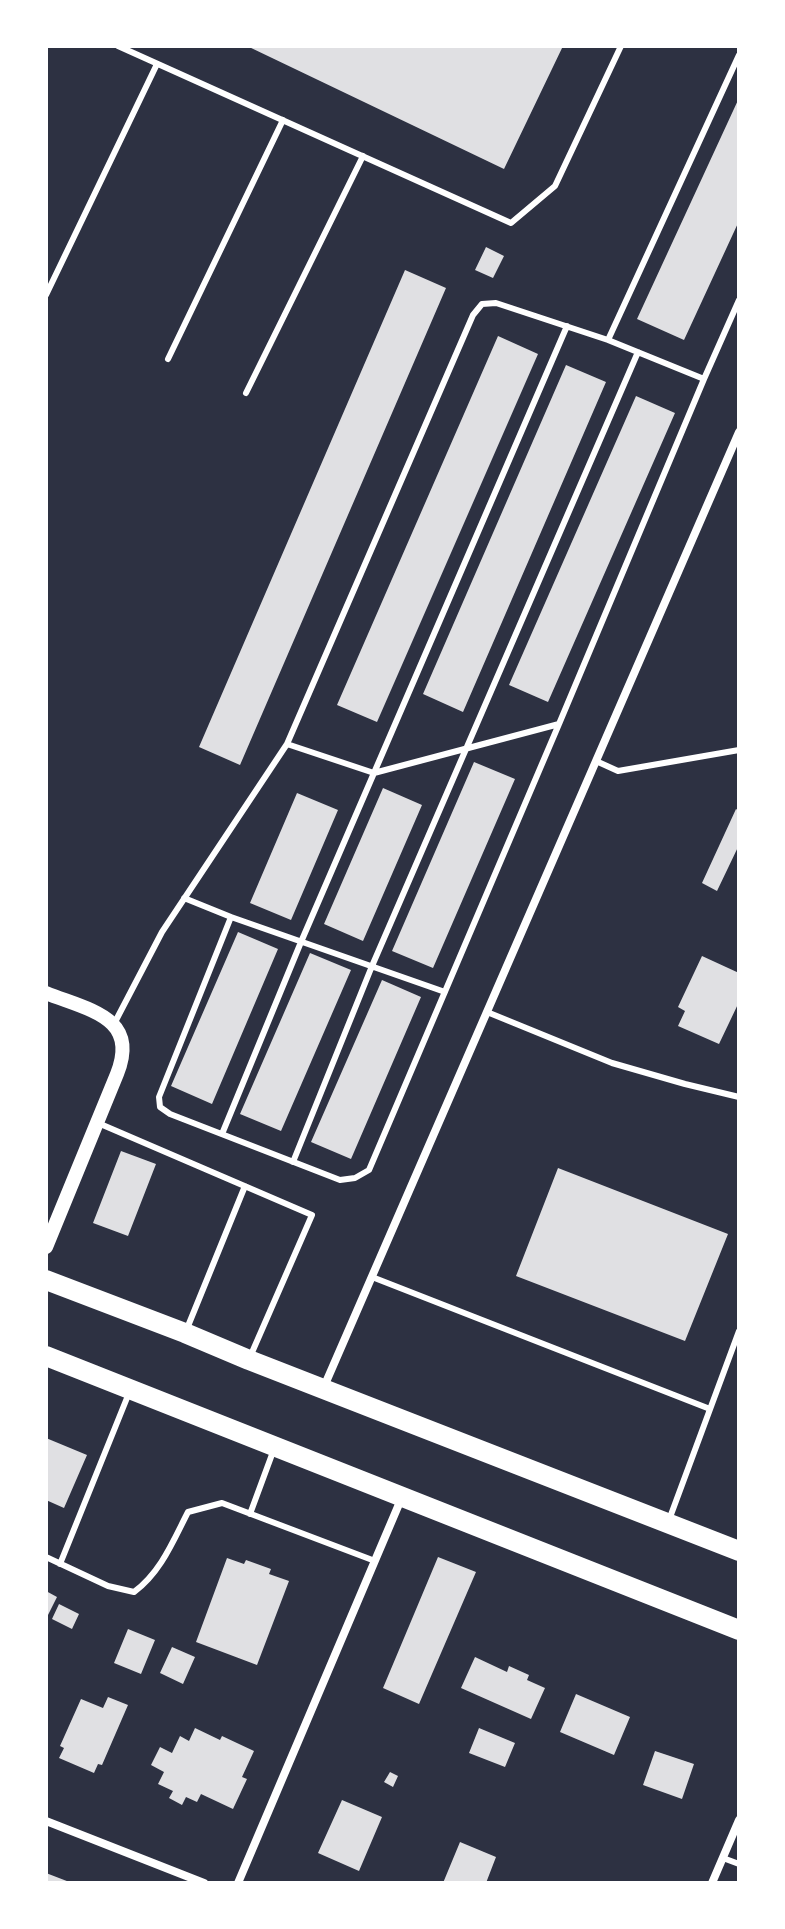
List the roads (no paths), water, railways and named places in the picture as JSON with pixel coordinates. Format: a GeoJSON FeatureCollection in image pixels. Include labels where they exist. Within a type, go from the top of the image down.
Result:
{"type":"FeatureCollection","features":[{"type":"Feature","properties":{"kind":"main road"},"geometry":{"type":"LineString","coordinates":[[46,1280],[739,1551]]}},
{"type":"Feature","properties":{"kind":"main road"},"geometry":{"type":"LineString","coordinates":[[46,1356],[739,1630]]}},
{"type":"Feature","properties":{"kind":"street"},"geometry":{"type":"LineString","coordinates":[[323,1389],[739,432]]}},
{"type":"Feature","properties":{"kind":"street"},"geometry":{"type":"LineString","coordinates":[[46,993],[96,1013],[114,1024],[123,1041],[124,1051],[46,1247]]}},
{"type":"Feature","properties":{"kind":"street"},"geometry":{"type":"LineString","coordinates":[[238,1883],[402,1497]]}},
{"type":"Feature","properties":{"kind":"street"},"geometry":{"type":"LineString","coordinates":[[712,1883],[739,1820]]}},
{"type":"Feature","properties":{"kind":"street"},"geometry":{"type":"LineString","coordinates":[[46,1821],[204,1883]]}},
{"type":"Feature","properties":{"kind":"lane"},"geometry":{"type":"LineString","coordinates":[[118,46],[511,223],[555,186],[621,46]]}},
{"type":"Feature","properties":{"kind":"lane"},"geometry":{"type":"LineString","coordinates":[[608,340],[739,55]]}},
{"type":"Feature","properties":{"kind":"lane"},"geometry":{"type":"LineString","coordinates":[[46,295],[157,64]]}},
{"type":"Feature","properties":{"kind":"lane"},"geometry":{"type":"LineString","coordinates":[[168,359],[283,120]]}},
{"type":"Feature","properties":{"kind":"lane"},"geometry":{"type":"LineString","coordinates":[[246,393],[363,156]]}},
{"type":"Feature","properties":{"kind":"lane"},"geometry":{"type":"LineString","coordinates":[[231,917],[159,1097],[160,1107],[170,1114],[340,1180],[355,1178],[369,1170],[739,300]]}},
{"type":"Feature","properties":{"kind":"lane"},"geometry":{"type":"LineString","coordinates":[[114,1024],[162,932],[287,744],[473,315],[482,304],[496,303],[567,326],[704,379]]}},
{"type":"Feature","properties":{"kind":"lane"},"geometry":{"type":"LineString","coordinates":[[222,1134],[301,942],[567,326]]}},
{"type":"Feature","properties":{"kind":"lane"},"geometry":{"type":"LineString","coordinates":[[293,1162],[372,966],[638,352]]}},
{"type":"Feature","properties":{"kind":"lane"},"geometry":{"type":"LineString","coordinates":[[287,744],[374,773],[559,724]]}},
{"type":"Feature","properties":{"kind":"lane"},"geometry":{"type":"LineString","coordinates":[[596,761],[618,771],[739,750]]}},
{"type":"Feature","properties":{"kind":"lane"},"geometry":{"type":"LineString","coordinates":[[184,898],[445,992]]}},
{"type":"Feature","properties":{"kind":"lane"},"geometry":{"type":"LineString","coordinates":[[487,1012],[612,1063],[739,1097]]}},
{"type":"Feature","properties":{"kind":"lane"},"geometry":{"type":"LineString","coordinates":[[97,1123],[312,1215],[249,1360]]}},
{"type":"Feature","properties":{"kind":"lane"},"geometry":{"type":"LineString","coordinates":[[185,1333],[245,1186]]}},
{"type":"Feature","properties":{"kind":"lane"},"geometry":{"type":"LineString","coordinates":[[372,1277],[710,1409]]}},
{"type":"Feature","properties":{"kind":"lane"},"geometry":{"type":"LineString","coordinates":[[668,1524],[739,1331]]}},
{"type":"Feature","properties":{"kind":"lane"},"geometry":{"type":"LineString","coordinates":[[60,1564],[130,1389]]}},
{"type":"Feature","properties":{"kind":"lane"},"geometry":{"type":"LineString","coordinates":[[250,1514],[275,1446]]}},
{"type":"Feature","properties":{"kind":"lane"},"geometry":{"type":"LineString","coordinates":[[46,1557],[108,1586],[134,1592],[147,1582],[165,1559],[188,1512],[222,1503],[375,1561]]}},
{"type":"Feature","properties":{"kind":"lane"},"geometry":{"type":"LineString","coordinates":[[723,1858],[739,1864]]}}]}
